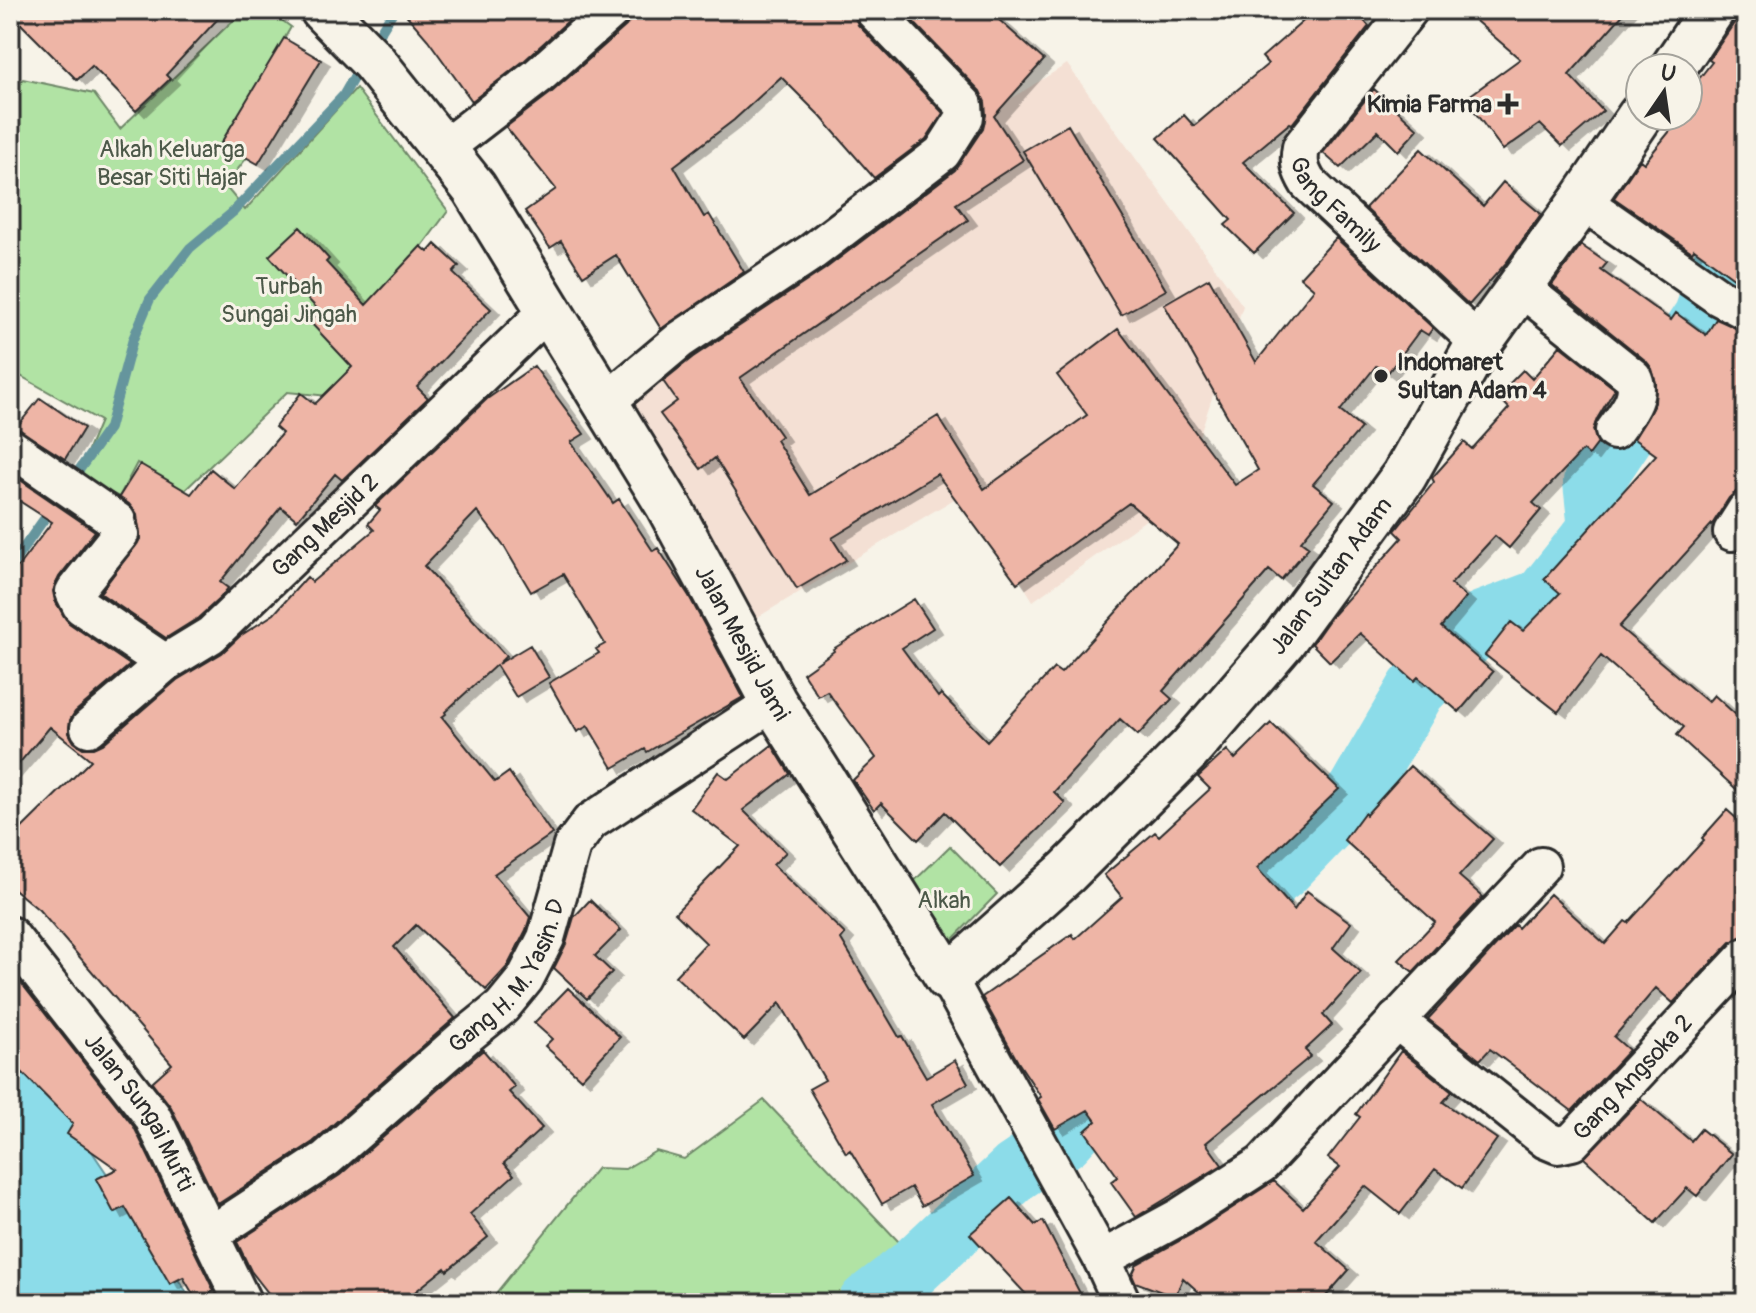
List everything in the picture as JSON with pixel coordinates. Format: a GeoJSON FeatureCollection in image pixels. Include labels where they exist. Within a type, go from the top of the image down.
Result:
{"type":"FeatureCollection","features":[{"type":"Feature","properties":{"kind":"main road","name":"Jalan Mesjid Jami"},"geometry":{"type":"LineString","coordinates":[[323,10],[366,53],[474,188],[668,505],[774,702],[948,978]]}},
{"type":"Feature","properties":{"kind":"main road"},"geometry":{"type":"LineString","coordinates":[[1684,52],[1712,10]]}},
{"type":"Feature","properties":{"kind":"main road","name":"Jalan Sultan Adam"},"geometry":{"type":"LineString","coordinates":[[948,978],[1079,861],[1189,750],[1283,641],[1404,476],[1479,343],[1629,132]]}},
{"type":"Feature","properties":{"kind":"street"},"geometry":{"type":"LineString","coordinates":[[442,150],[538,76],[612,10]]}},
{"type":"Feature","properties":{"kind":"street"},"geometry":{"type":"LineString","coordinates":[[605,403],[680,340],[812,252],[942,153],[965,117],[964,105],[873,10]]}},
{"type":"Feature","properties":{"kind":"street","name":"Gang Family"},"geometry":{"type":"LineString","coordinates":[[1409,10],[1301,147],[1298,159],[1300,170],[1308,183],[1479,343]]}},
{"type":"Feature","properties":{"kind":"street"},"geometry":{"type":"LineString","coordinates":[[1582,201],[1719,295]]}},
{"type":"Feature","properties":{"kind":"street"},"geometry":{"type":"LineString","coordinates":[[1519,286],[1633,377],[1638,386],[1635,399],[1614,431]]}},
{"type":"Feature","properties":{"kind":"street","name":"Gang Mesjid 2"},"geometry":{"type":"LineString","coordinates":[[89,728],[165,663],[211,635],[549,310]]}},
{"type":"Feature","properties":{"kind":"street"},"geometry":{"type":"LineString","coordinates":[[10,447],[117,521],[120,534],[76,589],[76,598],[81,606],[165,663]]}},
{"type":"Feature","properties":{"kind":"street","name":"Gang H. M. Yasin. D"},"geometry":{"type":"LineString","coordinates":[[210,1235],[326,1159],[502,1007],[525,979],[546,938],[572,846],[590,822],[774,702]]}},
{"type":"Feature","properties":{"kind":"street"},"geometry":{"type":"LineString","coordinates":[[1102,1259],[1181,1216],[1262,1164],[1541,866]]}},
{"type":"Feature","properties":{"kind":"street","name":"Jalan Sungai Mufti"},"geometry":{"type":"LineString","coordinates":[[10,935],[152,1116],[243,1303]]}},
{"type":"Feature","properties":{"kind":"street","name":"Gang Angsoka 2"},"geometry":{"type":"LineString","coordinates":[[1396,1020],[1546,1140],[1558,1145],[1572,1142],[1746,956]]}},
{"type":"Feature","properties":{"kind":"street","name":"Jalan Mesjid Jami"},"geometry":{"type":"LineString","coordinates":[[948,978],[1102,1259],[1122,1303]]}},
{"type":"Feature","properties":{"kind":"shaded area"},"geometry":{"type":"Polygon","coordinates":[[[1067,64],[1243,306],[1179,496],[1033,601],[966,492],[743,626],[609,388],[673,326],[851,198],[1067,64]]]}},
{"type":"Feature","properties":{"kind":"green space","name":"Turbah Sungai Jingah"},"geometry":{"type":"Polygon","coordinates":[[[244,10],[268,10],[291,27],[256,88],[248,156],[225,186],[245,210],[356,88],[448,211],[381,302],[395,321],[329,396],[287,392],[184,491],[137,463],[119,497],[77,476],[100,421],[10,370],[10,91],[23,79],[94,94],[120,129],[244,10]]]}},
{"type":"Feature","properties":{"kind":"green space","name":"Alkah"},"geometry":{"type":"Polygon","coordinates":[[[950,846],[997,894],[948,944],[900,895],[950,846]]]}},
{"type":"Feature","properties":{"kind":"green space"},"geometry":{"type":"Polygon","coordinates":[[[764,1100],[900,1243],[841,1303],[495,1303],[492,1298],[597,1168],[625,1169],[656,1151],[684,1159],[764,1100]]]}},
{"type":"Feature","properties":{"kind":"water"},"geometry":{"type":"Polygon","coordinates":[[[10,1030],[194,1303],[10,1303],[10,1030]]]}},
{"type":"Feature","properties":{"kind":"building"},"geometry":{"type":"Polygon","coordinates":[[[10,10],[226,10],[166,75],[170,79],[136,111],[92,66],[77,80],[10,10]]]}},
{"type":"Feature","properties":{"kind":"building"},"geometry":{"type":"Polygon","coordinates":[[[402,10],[580,10],[525,60],[472,101],[402,10]]]}},
{"type":"Feature","properties":{"kind":"building"},"geometry":{"type":"Polygon","coordinates":[[[632,10],[853,10],[858,25],[943,113],[926,139],[874,178],[781,77],[734,120],[674,166],[704,217],[709,214],[744,272],[661,329],[616,255],[583,276],[561,241],[550,248],[525,211],[556,189],[506,127],[552,92],[626,26],[632,17],[632,10]]]}},
{"type":"Feature","properties":{"kind":"building"},"geometry":{"type":"Polygon","coordinates":[[[902,10],[988,10],[1044,60],[994,116],[1023,160],[956,204],[968,220],[740,378],[781,436],[776,440],[810,495],[938,416],[984,489],[1087,415],[1057,375],[1118,329],[1235,485],[1258,470],[1164,304],[1209,278],[1256,362],[1314,289],[1300,277],[1336,238],[1433,328],[1428,335],[1420,330],[1387,374],[1376,366],[1340,411],[1361,428],[1313,484],[1334,501],[1301,541],[1309,547],[1281,580],[1269,570],[1163,691],[1172,699],[1138,735],[1120,719],[1054,792],[1065,803],[1000,867],[945,812],[918,840],[881,803],[874,810],[853,780],[876,758],[827,691],[818,696],[803,673],[833,649],[914,599],[933,628],[902,648],[938,697],[941,694],[987,741],[1054,668],[1061,673],[1178,544],[1129,503],[1017,583],[937,474],[832,538],[846,560],[797,589],[715,458],[701,469],[660,414],[677,401],[663,381],[693,357],[825,269],[955,170],[983,128],[985,102],[980,91],[902,10]]]}},
{"type":"Feature","properties":{"kind":"building"},"geometry":{"type":"Polygon","coordinates":[[[1316,10],[1354,10],[1369,26],[1292,124],[1243,162],[1294,213],[1254,253],[1225,225],[1231,220],[1158,138],[1184,115],[1194,126],[1268,64],[1262,57],[1316,10]]]}},
{"type":"Feature","properties":{"kind":"building"},"geometry":{"type":"Polygon","coordinates":[[[1463,10],[1627,10],[1569,75],[1603,111],[1562,146],[1540,124],[1503,150],[1465,99],[1520,59],[1463,10]]]}},
{"type":"Feature","properties":{"kind":"building"},"geometry":{"type":"Polygon","coordinates":[[[1743,10],[1746,10],[1746,287],[1694,249],[1692,252],[1614,198],[1640,160],[1644,163],[1669,132],[1704,132],[1704,72],[1712,62],[1709,60],[1743,10]]]}},
{"type":"Feature","properties":{"kind":"building"},"geometry":{"type":"Polygon","coordinates":[[[284,38],[321,60],[258,164],[221,143],[284,38]]]}},
{"type":"Feature","properties":{"kind":"building"},"geometry":{"type":"Polygon","coordinates":[[[1374,89],[1418,129],[1398,151],[1378,131],[1340,168],[1323,153],[1374,89]]]}},
{"type":"Feature","properties":{"kind":"building"},"geometry":{"type":"Polygon","coordinates":[[[1068,125],[1166,290],[1121,315],[1023,151],[1068,125]]]}},
{"type":"Feature","properties":{"kind":"building"},"geometry":{"type":"Polygon","coordinates":[[[1421,149],[1483,206],[1503,182],[1541,214],[1506,263],[1469,305],[1365,208],[1421,149]]]}},
{"type":"Feature","properties":{"kind":"building"},"geometry":{"type":"Polygon","coordinates":[[[300,227],[329,259],[326,262],[366,305],[421,246],[428,252],[435,244],[459,266],[453,273],[491,309],[417,387],[428,398],[342,480],[335,474],[297,520],[281,507],[220,582],[228,588],[220,598],[198,618],[166,638],[100,593],[140,539],[137,515],[119,497],[140,464],[191,494],[211,469],[235,489],[282,433],[275,427],[301,393],[315,404],[352,367],[310,322],[320,312],[269,256],[300,227]]]}},
{"type":"Feature","properties":{"kind":"building"},"geometry":{"type":"Polygon","coordinates":[[[1581,245],[1607,263],[1601,270],[1671,320],[1676,313],[1706,335],[1716,319],[1746,332],[1746,489],[1737,491],[1729,498],[1713,523],[1619,627],[1708,702],[1714,695],[1746,724],[1746,798],[1677,735],[1684,727],[1601,656],[1558,712],[1485,655],[1511,622],[1523,631],[1560,593],[1544,579],[1656,455],[1634,439],[1655,403],[1656,383],[1652,369],[1552,285],[1581,245]]]}},
{"type":"Feature","properties":{"kind":"building"},"geometry":{"type":"Polygon","coordinates":[[[1560,346],[1615,389],[1597,419],[1593,430],[1598,443],[1589,455],[1583,450],[1533,503],[1541,510],[1509,548],[1495,536],[1451,584],[1466,597],[1441,627],[1493,672],[1459,712],[1418,677],[1414,681],[1360,633],[1330,662],[1312,644],[1331,617],[1402,538],[1395,531],[1434,482],[1432,478],[1464,442],[1472,449],[1509,408],[1497,396],[1523,370],[1532,379],[1560,346]]]}},
{"type":"Feature","properties":{"kind":"building"},"geometry":{"type":"Polygon","coordinates":[[[534,366],[584,434],[571,442],[613,503],[619,499],[653,551],[658,548],[689,596],[743,697],[613,768],[588,726],[577,732],[549,683],[599,653],[596,649],[605,644],[563,574],[531,592],[505,548],[477,511],[424,566],[506,656],[498,664],[530,645],[549,677],[516,697],[496,665],[442,717],[495,782],[509,772],[552,834],[494,874],[530,917],[526,930],[507,967],[486,990],[416,925],[394,947],[455,1018],[313,1142],[218,1204],[171,1107],[152,1082],[172,1064],[39,910],[10,886],[10,840],[91,760],[50,727],[10,774],[10,577],[52,522],[10,495],[10,473],[95,531],[59,577],[53,591],[55,601],[69,623],[130,665],[75,712],[70,720],[69,733],[74,742],[83,748],[94,748],[103,744],[177,680],[222,653],[240,636],[274,614],[307,577],[312,582],[374,530],[368,524],[380,510],[375,506],[487,399],[534,366]]]}},
{"type":"Feature","properties":{"kind":"building"},"geometry":{"type":"Polygon","coordinates":[[[40,398],[84,428],[65,459],[16,428],[40,398]]]}},
{"type":"Feature","properties":{"kind":"building"},"geometry":{"type":"Polygon","coordinates":[[[1271,723],[1339,789],[1257,868],[1294,910],[1307,891],[1351,923],[1333,948],[1361,973],[1323,1015],[1332,1025],[1305,1050],[1311,1056],[1206,1143],[1222,1165],[1136,1217],[1111,1182],[1118,1177],[1085,1131],[1096,1121],[1088,1110],[1055,1129],[1038,1099],[1041,1097],[982,997],[1072,934],[1075,939],[1122,897],[1104,875],[1155,832],[1159,836],[1210,789],[1198,777],[1227,750],[1235,759],[1271,723]]]}},
{"type":"Feature","properties":{"kind":"building"},"geometry":{"type":"Polygon","coordinates":[[[772,745],[790,774],[743,810],[786,852],[773,865],[845,934],[841,939],[926,1077],[955,1060],[968,1083],[932,1104],[974,1176],[922,1206],[911,1187],[882,1204],[850,1150],[846,1153],[809,1089],[825,1080],[780,1003],[744,1040],[675,976],[706,943],[675,913],[740,846],[691,809],[718,772],[728,779],[772,745]]]}},
{"type":"Feature","properties":{"kind":"building"},"geometry":{"type":"Polygon","coordinates":[[[1410,766],[1493,839],[1459,876],[1483,897],[1413,972],[1399,960],[1435,922],[1344,840],[1364,813],[1366,815],[1410,766]]]}},
{"type":"Feature","properties":{"kind":"building"},"geometry":{"type":"Polygon","coordinates":[[[1727,810],[1746,827],[1746,935],[1731,942],[1673,1003],[1656,988],[1614,1037],[1629,1050],[1572,1111],[1490,1049],[1480,1060],[1428,1019],[1515,925],[1518,928],[1550,894],[1605,944],[1704,840],[1702,838],[1727,810]]]}},
{"type":"Feature","properties":{"kind":"building"},"geometry":{"type":"Polygon","coordinates":[[[590,900],[621,930],[595,956],[612,972],[587,999],[554,968],[566,944],[574,917],[590,900]]]}},
{"type":"Feature","properties":{"kind":"building"},"geometry":{"type":"Polygon","coordinates":[[[18,979],[134,1127],[214,1291],[197,1301],[183,1277],[170,1284],[125,1207],[114,1213],[96,1179],[117,1169],[67,1134],[73,1124],[10,1060],[10,987],[18,979]]]}},
{"type":"Feature","properties":{"kind":"building"},"geometry":{"type":"Polygon","coordinates":[[[568,988],[620,1037],[581,1079],[545,1046],[552,1039],[534,1023],[568,988]]]}},
{"type":"Feature","properties":{"kind":"building"},"geometry":{"type":"Polygon","coordinates":[[[483,1050],[515,1087],[509,1092],[542,1128],[504,1163],[514,1175],[470,1214],[488,1237],[401,1303],[276,1303],[251,1271],[237,1242],[340,1175],[483,1050]]]}},
{"type":"Feature","properties":{"kind":"building"},"geometry":{"type":"Polygon","coordinates":[[[1401,1051],[1452,1092],[1443,1102],[1497,1139],[1462,1188],[1435,1169],[1400,1214],[1365,1186],[1316,1241],[1349,1270],[1320,1303],[1211,1303],[1183,1278],[1175,1297],[1135,1282],[1132,1275],[1137,1264],[1192,1234],[1274,1181],[1303,1208],[1340,1167],[1328,1158],[1360,1117],[1356,1114],[1401,1051]]]}},
{"type":"Feature","properties":{"kind":"building"},"geometry":{"type":"Polygon","coordinates":[[[1641,1099],[1691,1141],[1701,1129],[1732,1154],[1697,1196],[1687,1188],[1655,1223],[1584,1158],[1641,1099]]]}},
{"type":"Feature","properties":{"kind":"building"},"geometry":{"type":"Polygon","coordinates":[[[1011,1198],[1035,1225],[1043,1221],[1085,1303],[1034,1303],[970,1234],[1011,1198]]]}},
{"type":"Feature","properties":{"kind":"waterway"},"geometry":{"type":"LineString","coordinates":[[372,45],[394,10]]}},
{"type":"Feature","properties":{"kind":"waterway"},"geometry":{"type":"LineString","coordinates":[[10,567],[109,428],[133,339],[150,299],[190,248],[233,212],[343,96],[362,63]]}},
{"type":"Feature","properties":{"kind":"waterway"},"geometry":{"type":"LineString","coordinates":[[1239,957],[1268,881],[1356,793],[1416,690],[1482,621],[1543,598],[1598,529],[1593,482],[1703,317],[1746,198]]}},
{"type":"Feature","properties":{"kind":"waterway"},"geometry":{"type":"LineString","coordinates":[[868,1303],[912,1269],[1015,1172],[1064,1139],[1137,1059],[1147,1054]]}},
{"type":"Feature","properties":{"kind":"place","name":"Kimia Farma"},"geometry":{"type":"Point","coordinates":[1508,104]}},
{"type":"Feature","properties":{"kind":"place","name":"Indomaret Sultan Adam 4"},"geometry":{"type":"Point","coordinates":[1381,376]}},
{"type":"Feature","properties":{"kind":"park label","name":"Alkah Keluarga Besar Siti Hajar"},"geometry":{"type":"Point","coordinates":[172,163]}}]}
